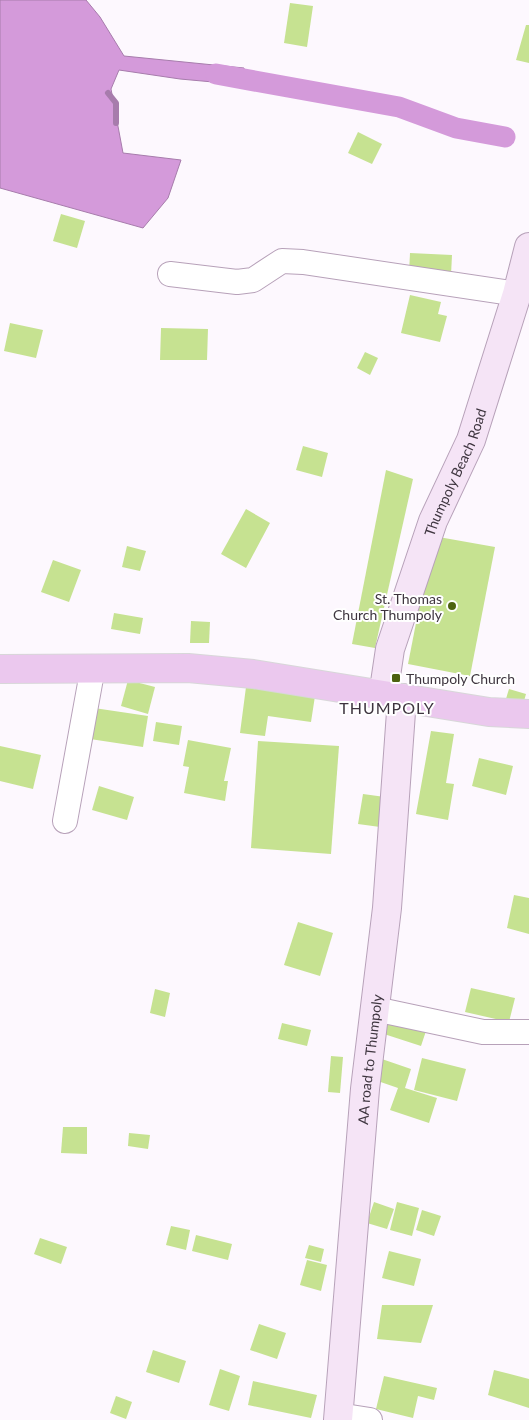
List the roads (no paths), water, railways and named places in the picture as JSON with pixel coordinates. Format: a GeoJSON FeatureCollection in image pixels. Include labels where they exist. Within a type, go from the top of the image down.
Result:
{"type":"FeatureCollection","features":[{"type":"Feature","properties":{"kind":"main road","name":"Thumpoly Beach Road"},"geometry":{"type":"LineString","coordinates":[[392,697],[390,649],[433,521],[471,440],[517,294],[529,247]]}},
{"type":"Feature","properties":{"kind":"main road"},"geometry":{"type":"LineString","coordinates":[[0,669],[93,667],[188,668],[254,674],[489,712],[529,714]]}},
{"type":"Feature","properties":{"kind":"main road","name":"AA road to Thumpoly"},"geometry":{"type":"LineString","coordinates":[[338,1418],[364,1099],[387,908],[392,697]]}},
{"type":"Feature","properties":{"kind":"street"},"geometry":{"type":"LineString","coordinates":[[170,274],[245,281],[262,276],[282,261],[303,262],[517,294]]}},
{"type":"Feature","properties":{"kind":"street"},"geometry":{"type":"LineString","coordinates":[[65,821],[93,667]]}},
{"type":"Feature","properties":{"kind":"street"},"geometry":{"type":"LineString","coordinates":[[375,1009],[483,1032],[529,1032]]}},
{"type":"Feature","properties":{"kind":"street"},"geometry":{"type":"LineString","coordinates":[[338,1418],[370,1420]]}},
{"type":"Feature","properties":{"kind":"waterway"},"geometry":{"type":"LineString","coordinates":[[216,74],[399,107],[456,128],[505,137]]}},
{"type":"Feature","properties":{"kind":"waterway"},"geometry":{"type":"LineString","coordinates":[[108,93],[116,103],[116,123]]}},
{"type":"Feature","properties":{"kind":"place","name":"St. Thomas Church Thumpoly"},"geometry":{"type":"Point","coordinates":[452,606]}},
{"type":"Feature","properties":{"kind":"place","name":"Thumpoly Church"},"geometry":{"type":"Point","coordinates":[396,678]}},
{"type":"Feature","properties":{"kind":"district","name":"THUMPOLY"},"geometry":{"type":"Point","coordinates":[387,707]}}]}
